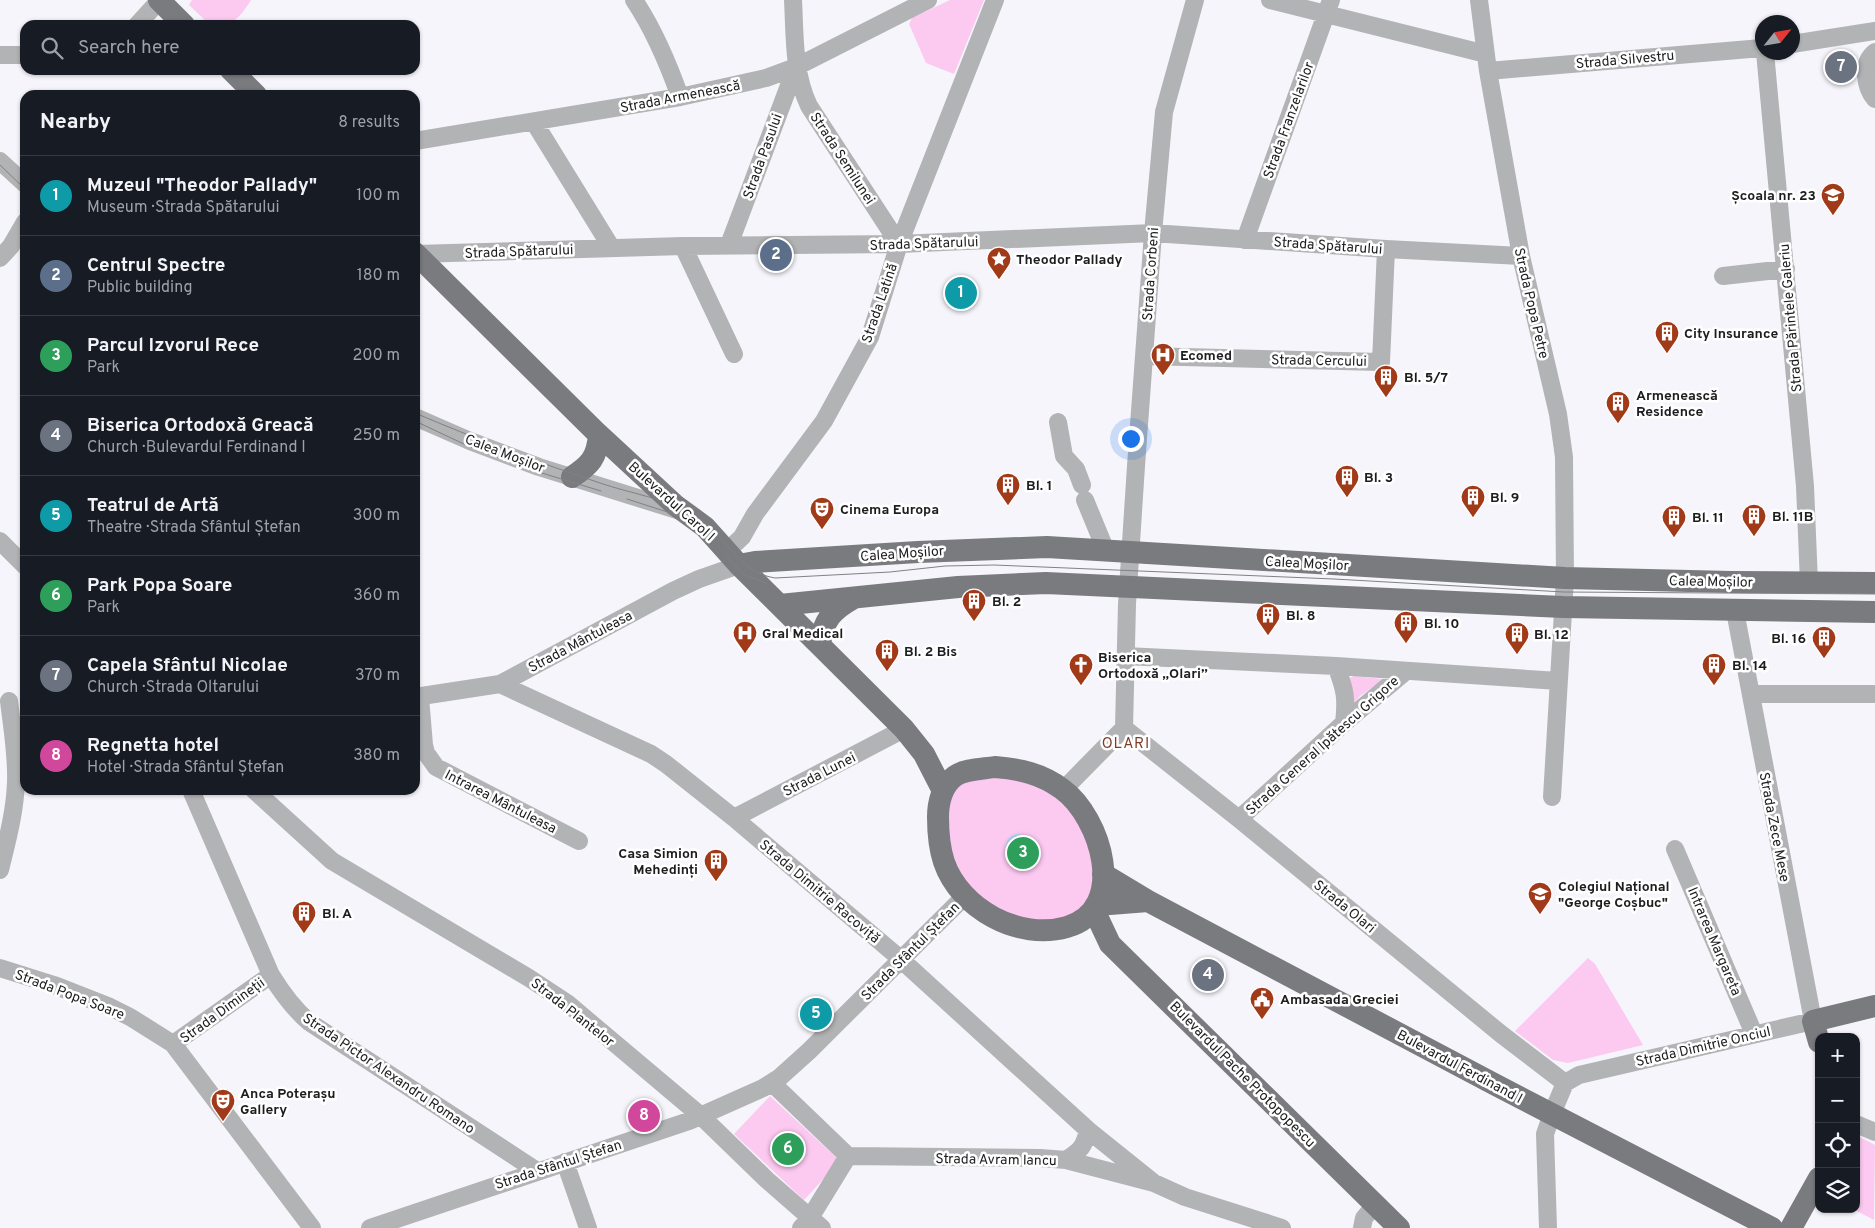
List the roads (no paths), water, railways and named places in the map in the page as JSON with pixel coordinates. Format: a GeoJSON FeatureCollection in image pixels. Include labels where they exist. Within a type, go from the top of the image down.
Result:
{"type":"FeatureCollection","features":[{"type":"Feature","properties":{"kind":"main road"},"geometry":{"type":"LineString","coordinates":[[150,11],[172,20]]}},
{"type":"Feature","properties":{"kind":"main road"},"geometry":{"type":"LineString","coordinates":[[236,75],[251,90]]}},
{"type":"Feature","properties":{"kind":"main road","name":"Bulevardul Carol I"},"geometry":{"type":"LineString","coordinates":[[420,257],[599,435],[683,512],[705,528],[733,559],[904,729],[949,784]]}},
{"type":"Feature","properties":{"kind":"main road"},"geometry":{"type":"LineString","coordinates":[[572,477],[592,461],[599,435]]}},
{"type":"Feature","properties":{"kind":"main road","name":"Calea Moșilor"},"geometry":{"type":"LineString","coordinates":[[733,559],[760,562],[1047,547],[1565,578],[1875,583]]}},
{"type":"Feature","properties":{"kind":"main road","name":"Calea Moșilor"},"geometry":{"type":"LineString","coordinates":[[780,605],[958,587],[1046,583],[1563,607],[1875,612]]}},
{"type":"Feature","properties":{"kind":"main road"},"geometry":{"type":"LineString","coordinates":[[820,644],[823,628],[830,615],[841,605],[853,598]]}},
{"type":"Feature","properties":{"kind":"main road"},"geometry":{"type":"LineString","coordinates":[[995,767],[1019,769],[1042,777],[1063,790],[1073,799],[1088,819],[1102,858],[1101,894],[1096,907],[1085,918],[1069,927],[1056,930],[1018,927],[996,919],[957,887],[944,863],[938,836],[938,807],[949,784],[971,771],[995,767]]}},
{"type":"Feature","properties":{"kind":"main road","name":"Bulevardul Ferdinand I"},"geometry":{"type":"LineString","coordinates":[[1103,874],[1148,901],[1772,1228]]}},
{"type":"Feature","properties":{"kind":"main road"},"geometry":{"type":"LineString","coordinates":[[1096,907],[1148,901]]}},
{"type":"Feature","properties":{"kind":"main road","name":"Bulevardul Pache Protopopescu"},"geometry":{"type":"LineString","coordinates":[[1096,907],[1110,944]]}},
{"type":"Feature","properties":{"kind":"main road","name":"Bulevardul Pache Protopopescu"},"geometry":{"type":"LineString","coordinates":[[1069,927],[1110,944],[1399,1228]]}},
{"type":"Feature","properties":{"kind":"main road","name":"Strada Dimitrie Onciul"},"geometry":{"type":"LineString","coordinates":[[1813,1021],[1875,1006]]}},
{"type":"Feature","properties":{"kind":"main road","name":"Strada Zece Mese"},"geometry":{"type":"LineString","coordinates":[[1813,1021],[1816,1033]]}},
{"type":"Feature","properties":{"kind":"main road"},"geometry":{"type":"LineString","coordinates":[[1791,1228],[1815,1185]]}},
{"type":"Feature","properties":{"kind":"street"},"geometry":{"type":"LineString","coordinates":[[634,0],[661,48],[680,97]]}},
{"type":"Feature","properties":{"kind":"street"},"geometry":{"type":"LineString","coordinates":[[793,0],[796,67]]}},
{"type":"Feature","properties":{"kind":"street","name":"Strada Armenească"},"geometry":{"type":"LineString","coordinates":[[420,140],[680,97],[766,78],[796,67],[928,0]]}},
{"type":"Feature","properties":{"kind":"street","name":"Strada Latină"},"geometry":{"type":"LineString","coordinates":[[733,559],[742,537],[755,514],[824,421],[870,337],[899,244],[994,0]]}},
{"type":"Feature","properties":{"kind":"street","name":"Strada Corbeni"},"geometry":{"type":"LineString","coordinates":[[1130,552],[1153,233],[1164,112],[1195,0]]}},
{"type":"Feature","properties":{"kind":"street","name":"Strada Silvestru"},"geometry":{"type":"LineString","coordinates":[[1270,0],[1328,7],[1487,62],[1755,48]]}},
{"type":"Feature","properties":{"kind":"street","name":"Strada Popa Petre"},"geometry":{"type":"LineString","coordinates":[[1478,0],[1521,256],[1562,436],[1566,479],[1565,578],[1552,797]]}},
{"type":"Feature","properties":{"kind":"street","name":"Strada Franzelarilor"},"geometry":{"type":"LineString","coordinates":[[1245,240],[1328,7]]}},
{"type":"Feature","properties":{"kind":"street"},"geometry":{"type":"LineString","coordinates":[[1800,43],[1875,31]]}},
{"type":"Feature","properties":{"kind":"street"},"geometry":{"type":"LineString","coordinates":[[1875,52],[1869,57],[1866,69],[1868,86],[1875,99]]}},
{"type":"Feature","properties":{"kind":"street"},"geometry":{"type":"LineString","coordinates":[[0,55],[20,55]]}},
{"type":"Feature","properties":{"kind":"street","name":"Strada Părintele Galeriu"},"geometry":{"type":"LineString","coordinates":[[1766,60],[1805,486],[1809,583]]}},
{"type":"Feature","properties":{"kind":"street","name":"Strada Semilunei"},"geometry":{"type":"LineString","coordinates":[[796,67],[803,93],[809,106],[899,244]]}},
{"type":"Feature","properties":{"kind":"street","name":"Strada Pasului"},"geometry":{"type":"LineString","coordinates":[[729,245],[796,67]]}},
{"type":"Feature","properties":{"kind":"street"},"geometry":{"type":"LineString","coordinates":[[534,122],[611,247]]}},
{"type":"Feature","properties":{"kind":"street"},"geometry":{"type":"LineString","coordinates":[[0,161],[20,179]]}},
{"type":"Feature","properties":{"kind":"street"},"geometry":{"type":"LineString","coordinates":[[0,258],[11,246],[20,231]]}},
{"type":"Feature","properties":{"kind":"street","name":"Strada Spătarului"},"geometry":{"type":"LineString","coordinates":[[420,253],[611,247],[899,244],[1153,233],[1521,256]]}},
{"type":"Feature","properties":{"kind":"street"},"geometry":{"type":"LineString","coordinates":[[683,246],[734,354]]}},
{"type":"Feature","properties":{"kind":"street","name":"Strada Cercului"},"geometry":{"type":"LineString","coordinates":[[1144,356],[1381,362],[1386,249]]}},
{"type":"Feature","properties":{"kind":"street"},"geometry":{"type":"LineString","coordinates":[[1724,276],[1786,269]]}},
{"type":"Feature","properties":{"kind":"street","name":"Calea Moșilor"},"geometry":{"type":"LineString","coordinates":[[420,419],[479,444],[572,477],[683,512]]}},
{"type":"Feature","properties":{"kind":"street"},"geometry":{"type":"LineString","coordinates":[[1058,422],[1064,456],[1076,469],[1106,551]]}},
{"type":"Feature","properties":{"kind":"street"},"geometry":{"type":"LineString","coordinates":[[0,541],[20,561]]}},
{"type":"Feature","properties":{"kind":"street"},"geometry":{"type":"LineString","coordinates":[[1063,790],[1124,728],[1130,552]]}},
{"type":"Feature","properties":{"kind":"street","name":"Strada Mântuleasa"},"geometry":{"type":"LineString","coordinates":[[420,697],[500,684],[673,590],[699,579],[733,559]]}},
{"type":"Feature","properties":{"kind":"street","name":"Strada Zece Mese"},"geometry":{"type":"LineString","coordinates":[[1735,611],[1813,1021]]}},
{"type":"Feature","properties":{"kind":"street","name":"Strada General Ipătescu Grigore"},"geometry":{"type":"LineString","coordinates":[[1125,656],[1336,666],[1559,681]]}},
{"type":"Feature","properties":{"kind":"street"},"geometry":{"type":"LineString","coordinates":[[1336,666],[1346,693],[1347,703],[1344,723]]}},
{"type":"Feature","properties":{"kind":"street","name":"Strada General Ipătescu Grigore"},"geometry":{"type":"LineString","coordinates":[[1239,819],[1344,723],[1406,671]]}},
{"type":"Feature","properties":{"kind":"street","name":"Strada Dimitrie Racoviță"},"geometry":{"type":"LineString","coordinates":[[500,684],[651,754],[666,764],[734,818],[901,960],[1088,1130],[1154,1183]]}},
{"type":"Feature","properties":{"kind":"street"},"geometry":{"type":"LineString","coordinates":[[1750,694],[1875,694]]}},
{"type":"Feature","properties":{"kind":"street"},"geometry":{"type":"LineString","coordinates":[[0,870],[13,815],[16,780],[11,700]]}},
{"type":"Feature","properties":{"kind":"street","name":"Intrarea Mântuleasa"},"geometry":{"type":"LineString","coordinates":[[420,713],[426,753],[436,767],[579,841]]}},
{"type":"Feature","properties":{"kind":"street","name":"Strada Olari"},"geometry":{"type":"LineString","coordinates":[[1124,728],[1239,819],[1501,1034],[1565,1083]]}},
{"type":"Feature","properties":{"kind":"street","name":"Strada Lunei"},"geometry":{"type":"LineString","coordinates":[[734,818],[904,729]]}},
{"type":"Feature","properties":{"kind":"street","name":"Strada Pictor Alexandru Romano"},"geometry":{"type":"LineString","coordinates":[[193,795],[271,975],[287,1001],[309,1022],[537,1171]]}},
{"type":"Feature","properties":{"kind":"street","name":"Strada Plantelor"},"geometry":{"type":"LineString","coordinates":[[259,795],[332,861],[550,990],[701,1116],[811,1225]]}},
{"type":"Feature","properties":{"kind":"street","name":"Intrarea Margareta"},"geometry":{"type":"LineString","coordinates":[[1675,849],[1754,1034]]}},
{"type":"Feature","properties":{"kind":"street","name":"Strada Sfântul Ștefan"},"geometry":{"type":"LineString","coordinates":[[370,1228],[701,1116],[772,1083],[809,1051],[966,896]]}},
{"type":"Feature","properties":{"kind":"street","name":"Strada Popa Soare"},"geometry":{"type":"LineString","coordinates":[[0,968],[54,985],[110,1007],[144,1025],[173,1044],[312,1228]]}},
{"type":"Feature","properties":{"kind":"street","name":"Strada Dimineții"},"geometry":{"type":"LineString","coordinates":[[173,1044],[271,975]]}},
{"type":"Feature","properties":{"kind":"street","name":"Strada Dimitrie Onciul"},"geometry":{"type":"LineString","coordinates":[[1565,1083],[1579,1075],[1813,1021]]}},
{"type":"Feature","properties":{"kind":"street"},"geometry":{"type":"LineString","coordinates":[[772,1083],[848,1156],[811,1225]]}},
{"type":"Feature","properties":{"kind":"street"},"geometry":{"type":"LineString","coordinates":[[1548,1228],[1545,1143],[1547,1126],[1565,1083]]}},
{"type":"Feature","properties":{"kind":"street"},"geometry":{"type":"LineString","coordinates":[[1860,1126],[1875,1132]]}},
{"type":"Feature","properties":{"kind":"street"},"geometry":{"type":"LineString","coordinates":[[1066,1160],[1078,1153],[1085,1145],[1088,1130]]}},
{"type":"Feature","properties":{"kind":"street","name":"Strada Avram Iancu"},"geometry":{"type":"LineString","coordinates":[[848,1156],[1040,1158],[1066,1160],[1154,1183],[1185,1197],[1282,1228]]}},
{"type":"Feature","properties":{"kind":"street"},"geometry":{"type":"LineString","coordinates":[[565,1162],[588,1228]]}},
{"type":"Feature","properties":{"kind":"street"},"geometry":{"type":"LineString","coordinates":[[1362,1228],[1364,1218],[1375,1205]]}},
{"type":"Feature","properties":{"kind":"water"},"geometry":{"type":"Polygon","coordinates":[[[1018,834],[1026,838],[1030,846],[1026,854],[1018,858],[1010,854],[1006,846],[1010,838],[1018,834]]]}},
{"type":"Feature","properties":{"kind":"tram line"},"geometry":{"type":"LineString","coordinates":[[0,165],[20,184]]}},
{"type":"Feature","properties":{"kind":"tram line"},"geometry":{"type":"LineString","coordinates":[[420,415],[553,467],[683,509],[704,522],[750,568],[775,578],[890,572],[945,566],[994,565],[1334,579],[1564,592],[1875,594]]}},
{"type":"Feature","properties":{"kind":"tram line"},"geometry":{"type":"LineString","coordinates":[[420,423],[466,445],[532,470],[601,491]]}},
{"type":"Feature","properties":{"kind":"tram line"},"geometry":{"type":"LineString","coordinates":[[627,499],[683,517],[697,525]]}},
{"type":"Feature","properties":{"kind":"tram line"},"geometry":{"type":"LineString","coordinates":[[726,556],[744,575],[766,583]]}},
{"type":"Feature","properties":{"kind":"place","name":"Capela Sfântul Nicolae"},"geometry":{"type":"Point","coordinates":[1841,67]}},
{"type":"Feature","properties":{"kind":"place","name":"Școala nr. 23"},"geometry":{"type":"Point","coordinates":[1833,216]}},
{"type":"Feature","properties":{"kind":"place","name":"Centrul Spectre"},"geometry":{"type":"Point","coordinates":[776,255]}},
{"type":"Feature","properties":{"kind":"place","name":"Theodor Pallady"},"geometry":{"type":"Point","coordinates":[999,280]}},
{"type":"Feature","properties":{"kind":"place","name":"Muzeul \"Theodor Pallady\""},"geometry":{"type":"Point","coordinates":[961,293]}},
{"type":"Feature","properties":{"kind":"place","name":"City Insurance"},"geometry":{"type":"Point","coordinates":[1667,354]}},
{"type":"Feature","properties":{"kind":"place","name":"Ecomed"},"geometry":{"type":"Point","coordinates":[1163,376]}},
{"type":"Feature","properties":{"kind":"place","name":"Bl. 5/7"},"geometry":{"type":"Point","coordinates":[1386,398]}},
{"type":"Feature","properties":{"kind":"place","name":"Armenească Residence"},"geometry":{"type":"Point","coordinates":[1618,424]}},
{"type":"Feature","properties":{"kind":"place","name":"Bl. 3"},"geometry":{"type":"Point","coordinates":[1347,498]}},
{"type":"Feature","properties":{"kind":"place","name":"Bl. 1"},"geometry":{"type":"Point","coordinates":[1008,506]}},
{"type":"Feature","properties":{"kind":"place","name":"Bl. 9"},"geometry":{"type":"Point","coordinates":[1473,518]}},
{"type":"Feature","properties":{"kind":"place","name":"Cinema Europa"},"geometry":{"type":"Point","coordinates":[822,530]}},
{"type":"Feature","properties":{"kind":"place","name":"Bl. 11B"},"geometry":{"type":"Point","coordinates":[1754,537]}},
{"type":"Feature","properties":{"kind":"place","name":"Bl. 11"},"geometry":{"type":"Point","coordinates":[1674,538]}},
{"type":"Feature","properties":{"kind":"place","name":"Bl. 2"},"geometry":{"type":"Point","coordinates":[974,622]}},
{"type":"Feature","properties":{"kind":"place","name":"Bl. 8"},"geometry":{"type":"Point","coordinates":[1268,636]}},
{"type":"Feature","properties":{"kind":"place","name":"Bl. 10"},"geometry":{"type":"Point","coordinates":[1406,644]}},
{"type":"Feature","properties":{"kind":"place","name":"Gral Medical"},"geometry":{"type":"Point","coordinates":[745,654]}},
{"type":"Feature","properties":{"kind":"place","name":"Bl. 12"},"geometry":{"type":"Point","coordinates":[1517,655]}},
{"type":"Feature","properties":{"kind":"place","name":"Bl. 16"},"geometry":{"type":"Point","coordinates":[1824,659]}},
{"type":"Feature","properties":{"kind":"place","name":"Bl. 2 Bis"},"geometry":{"type":"Point","coordinates":[887,672]}},
{"type":"Feature","properties":{"kind":"place","name":"Biserica Ortodoxă „Olari”"},"geometry":{"type":"Point","coordinates":[1081,686]}},
{"type":"Feature","properties":{"kind":"place","name":"Bl. 14"},"geometry":{"type":"Point","coordinates":[1714,686]}},
{"type":"Feature","properties":{"kind":"place","name":"Parcul Izvorul Rece"},"geometry":{"type":"Point","coordinates":[1023,853]}},
{"type":"Feature","properties":{"kind":"place","name":"Casa Simion Mehedinți"},"geometry":{"type":"Point","coordinates":[716,882]}},
{"type":"Feature","properties":{"kind":"place","name":"Colegiul Național \"George Coșbuc\""},"geometry":{"type":"Point","coordinates":[1540,915]}},
{"type":"Feature","properties":{"kind":"place","name":"Bl. A"},"geometry":{"type":"Point","coordinates":[304,934]}},
{"type":"Feature","properties":{"kind":"place","name":"Biserica Ortodoxă Greacă"},"geometry":{"type":"Point","coordinates":[1208,975]}},
{"type":"Feature","properties":{"kind":"place","name":"Teatrul de Artă"},"geometry":{"type":"Point","coordinates":[816,1014]}},
{"type":"Feature","properties":{"kind":"place","name":"Ambasada Greciei"},"geometry":{"type":"Point","coordinates":[1262,1020]}},
{"type":"Feature","properties":{"kind":"place","name":"Regnetta hotel"},"geometry":{"type":"Point","coordinates":[644,1116]}},
{"type":"Feature","properties":{"kind":"place","name":"Anca Poterașu Gallery"},"geometry":{"type":"Point","coordinates":[223,1122]}},
{"type":"Feature","properties":{"kind":"place","name":"Park Popa Soare"},"geometry":{"type":"Point","coordinates":[788,1149]}},
{"type":"Feature","properties":{"kind":"district","name":"OLARI"},"geometry":{"type":"Point","coordinates":[1126,743]}}]}
